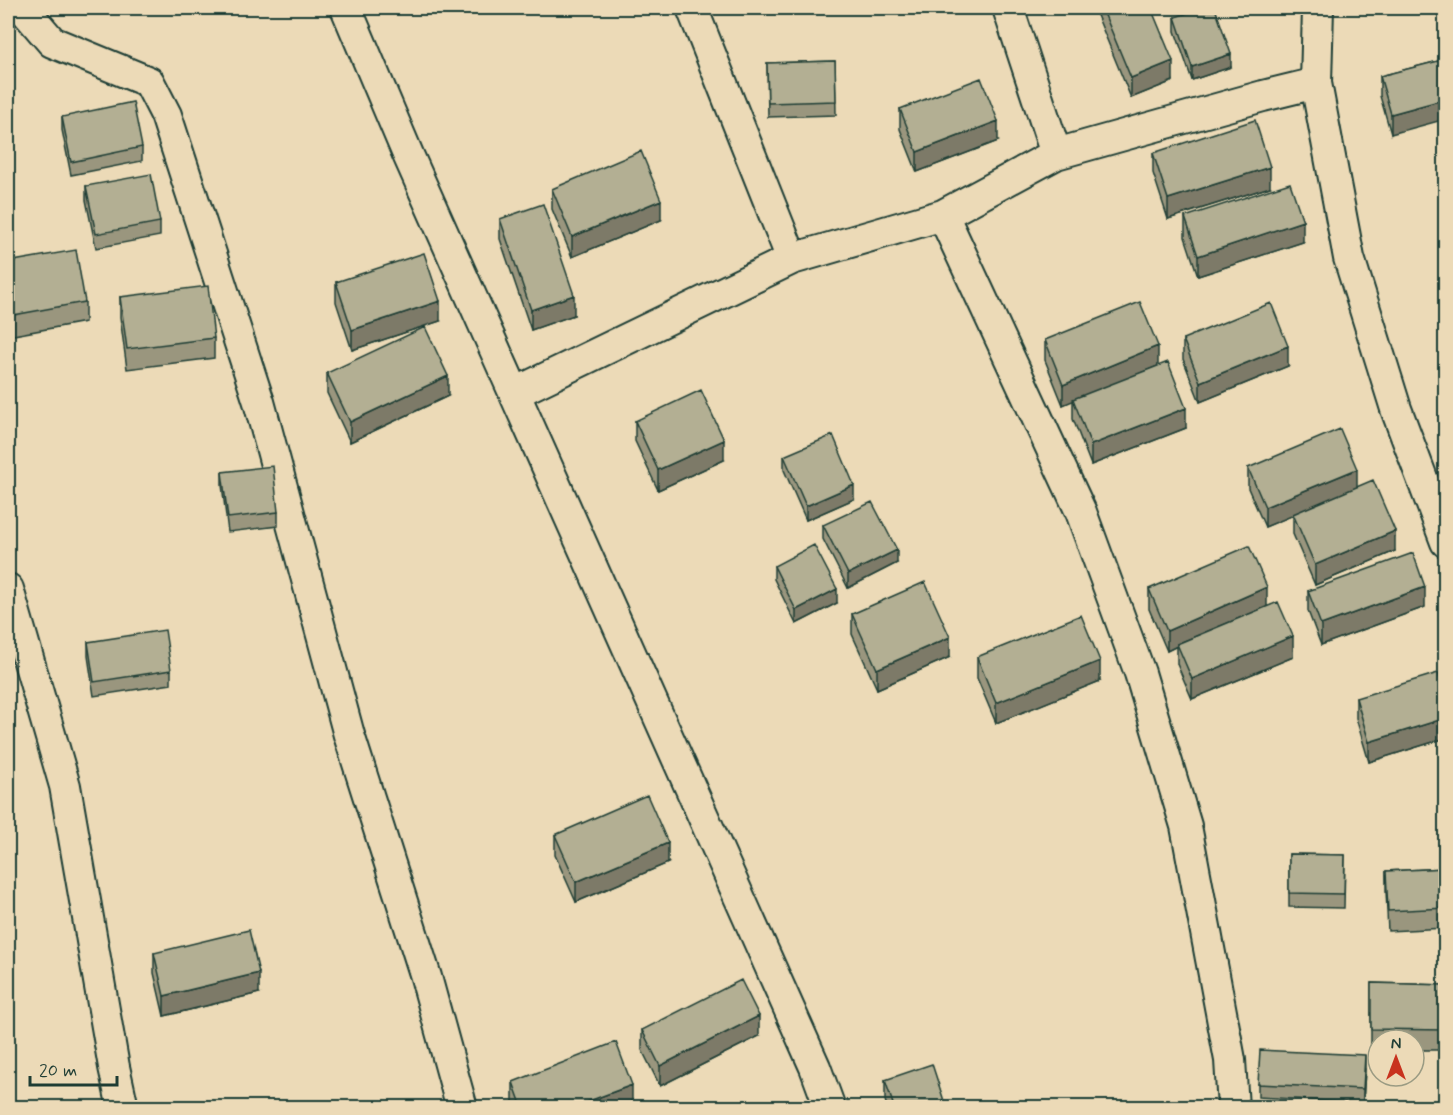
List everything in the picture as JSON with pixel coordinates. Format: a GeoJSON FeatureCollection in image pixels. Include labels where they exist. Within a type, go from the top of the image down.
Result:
{"type":"FeatureCollection","features":[{"type":"Feature","properties":{"kind":"street"},"geometry":{"type":"LineString","coordinates":[[23,8],[52,42],[149,82],[166,115],[259,402],[349,735],[426,976],[462,1107]]}},
{"type":"Feature","properties":{"kind":"street"},"geometry":{"type":"LineString","coordinates":[[346,8],[409,157],[815,1067],[830,1107]]}},
{"type":"Feature","properties":{"kind":"street"},"geometry":{"type":"LineString","coordinates":[[693,8],[792,259]]}},
{"type":"Feature","properties":{"kind":"street"},"geometry":{"type":"LineString","coordinates":[[1008,8],[1056,154]]}},
{"type":"Feature","properties":{"kind":"street"},"geometry":{"type":"LineString","coordinates":[[1318,8],[1316,83],[1349,258],[1396,409],[1446,542]]}},
{"type":"Feature","properties":{"kind":"street"},"geometry":{"type":"LineString","coordinates":[[515,393],[792,259],[943,215],[1056,154],[1316,83]]}},
{"type":"Feature","properties":{"kind":"street"},"geometry":{"type":"LineString","coordinates":[[943,215],[1081,512],[1140,673],[1186,826],[1230,1060],[1233,1107]]}},
{"type":"Feature","properties":{"kind":"street"},"geometry":{"type":"LineString","coordinates":[[8,589],[65,786],[123,1107]]}},
{"type":"Feature","properties":{"kind":"building"},"geometry":{"type":"Polygon","coordinates":[[[1102,8],[1151,8],[1173,61],[1131,78],[1102,8]]]}},
{"type":"Feature","properties":{"kind":"building"},"geometry":{"type":"Polygon","coordinates":[[[1204,8],[1215,8],[1231,54],[1192,67],[1175,17],[1204,8]]]}},
{"type":"Feature","properties":{"kind":"building"},"geometry":{"type":"Polygon","coordinates":[[[1446,59],[1446,99],[1391,114],[1380,76],[1446,59]]]}},
{"type":"Feature","properties":{"kind":"building"},"geometry":{"type":"Polygon","coordinates":[[[835,61],[836,101],[768,103],[767,63],[835,61]]]}},
{"type":"Feature","properties":{"kind":"building"},"geometry":{"type":"Polygon","coordinates":[[[981,78],[998,121],[917,152],[900,109],[981,78]]]}},
{"type":"Feature","properties":{"kind":"building"},"geometry":{"type":"Polygon","coordinates":[[[133,102],[142,147],[71,162],[62,117],[133,102]]]}},
{"type":"Feature","properties":{"kind":"building"},"geometry":{"type":"Polygon","coordinates":[[[1255,120],[1270,167],[1168,199],[1153,153],[1255,120]]]}},
{"type":"Feature","properties":{"kind":"building"},"geometry":{"type":"Polygon","coordinates":[[[641,151],[661,200],[572,237],[552,189],[641,151]]]}},
{"type":"Feature","properties":{"kind":"building"},"geometry":{"type":"Polygon","coordinates":[[[151,174],[160,222],[96,234],[86,186],[151,174]]]}},
{"type":"Feature","properties":{"kind":"building"},"geometry":{"type":"Polygon","coordinates":[[[1290,183],[1303,221],[1198,256],[1185,217],[1290,183]]]}},
{"type":"Feature","properties":{"kind":"building"},"geometry":{"type":"Polygon","coordinates":[[[543,204],[574,295],[531,310],[500,219],[543,204]]]}},
{"type":"Feature","properties":{"kind":"building"},"geometry":{"type":"Polygon","coordinates":[[[76,250],[85,302],[8,316],[8,262],[76,250]]]}},
{"type":"Feature","properties":{"kind":"building"},"geometry":{"type":"Polygon","coordinates":[[[424,253],[440,301],[352,330],[336,282],[424,253]]]}},
{"type":"Feature","properties":{"kind":"building"},"geometry":{"type":"Polygon","coordinates":[[[208,286],[214,338],[127,349],[120,297],[208,286]]]}},
{"type":"Feature","properties":{"kind":"building"},"geometry":{"type":"Polygon","coordinates":[[[1140,302],[1158,346],[1063,385],[1045,340],[1140,302]]]}},
{"type":"Feature","properties":{"kind":"building"},"geometry":{"type":"Polygon","coordinates":[[[1271,303],[1288,346],[1200,382],[1183,339],[1271,303]]]}},
{"type":"Feature","properties":{"kind":"building"},"geometry":{"type":"Polygon","coordinates":[[[425,327],[448,376],[350,422],[327,373],[425,327]]]}},
{"type":"Feature","properties":{"kind":"building"},"geometry":{"type":"Polygon","coordinates":[[[1168,362],[1186,408],[1091,445],[1073,399],[1168,362]]]}},
{"type":"Feature","properties":{"kind":"building"},"geometry":{"type":"Polygon","coordinates":[[[701,390],[724,440],[658,470],[635,421],[701,390]]]}},
{"type":"Feature","properties":{"kind":"building"},"geometry":{"type":"Polygon","coordinates":[[[1340,429],[1357,469],[1265,507],[1248,468],[1340,429]]]}},
{"type":"Feature","properties":{"kind":"building"},"geometry":{"type":"Polygon","coordinates":[[[833,435],[854,485],[806,506],[784,456],[833,435]]]}},
{"type":"Feature","properties":{"kind":"building"},"geometry":{"type":"Polygon","coordinates":[[[273,466],[278,512],[228,518],[222,472],[273,466]]]}},
{"type":"Feature","properties":{"kind":"building"},"geometry":{"type":"Polygon","coordinates":[[[1373,480],[1395,531],[1315,565],[1293,514],[1373,480]]]}},
{"type":"Feature","properties":{"kind":"building"},"geometry":{"type":"Polygon","coordinates":[[[872,502],[897,550],[848,574],[823,525],[872,502]]]}},
{"type":"Feature","properties":{"kind":"building"},"geometry":{"type":"Polygon","coordinates":[[[814,545],[837,589],[796,610],[774,566],[814,545]]]}},
{"type":"Feature","properties":{"kind":"building"},"geometry":{"type":"Polygon","coordinates":[[[1249,546],[1267,587],[1167,631],[1149,589],[1249,546]]]}},
{"type":"Feature","properties":{"kind":"building"},"geometry":{"type":"Polygon","coordinates":[[[1413,553],[1425,587],[1321,625],[1308,591],[1413,553]]]}},
{"type":"Feature","properties":{"kind":"building"},"geometry":{"type":"Polygon","coordinates":[[[925,582],[950,637],[877,669],[852,614],[925,582]]]}},
{"type":"Feature","properties":{"kind":"building"},"geometry":{"type":"Polygon","coordinates":[[[1278,602],[1293,636],[1192,679],[1177,644],[1278,602]]]}},
{"type":"Feature","properties":{"kind":"building"},"geometry":{"type":"Polygon","coordinates":[[[1081,615],[1100,661],[996,703],[977,657],[1081,615]]]}},
{"type":"Feature","properties":{"kind":"building"},"geometry":{"type":"Polygon","coordinates":[[[165,630],[171,670],[94,682],[88,642],[165,630]]]}},
{"type":"Feature","properties":{"kind":"building"},"geometry":{"type":"Polygon","coordinates":[[[1438,673],[1446,698],[1446,718],[1369,742],[1356,698],[1438,673]]]}},
{"type":"Feature","properties":{"kind":"building"},"geometry":{"type":"Polygon","coordinates":[[[647,795],[668,843],[576,882],[555,835],[647,795]]]}},
{"type":"Feature","properties":{"kind":"building"},"geometry":{"type":"Polygon","coordinates":[[[1289,854],[1345,855],[1344,894],[1289,893],[1289,854]]]}},
{"type":"Feature","properties":{"kind":"building"},"geometry":{"type":"Polygon","coordinates":[[[1446,868],[1446,908],[1388,911],[1386,871],[1446,868]]]}},
{"type":"Feature","properties":{"kind":"building"},"geometry":{"type":"Polygon","coordinates":[[[249,930],[259,973],[164,996],[154,953],[249,930]]]}},
{"type":"Feature","properties":{"kind":"building"},"geometry":{"type":"Polygon","coordinates":[[[741,980],[759,1016],[660,1066],[642,1030],[741,980]]]}},
{"type":"Feature","properties":{"kind":"building"},"geometry":{"type":"Polygon","coordinates":[[[1371,983],[1446,985],[1446,1030],[1371,1028],[1371,983]]]}},
{"type":"Feature","properties":{"kind":"building"},"geometry":{"type":"Polygon","coordinates":[[[616,1042],[632,1085],[573,1107],[522,1107],[513,1082],[616,1042]]]}},
{"type":"Feature","properties":{"kind":"building"},"geometry":{"type":"Polygon","coordinates":[[[1260,1050],[1365,1055],[1363,1089],[1258,1084],[1260,1050]]]}},
{"type":"Feature","properties":{"kind":"building"},"geometry":{"type":"Polygon","coordinates":[[[932,1064],[946,1107],[894,1107],[885,1080],[932,1064]]]}}]}
